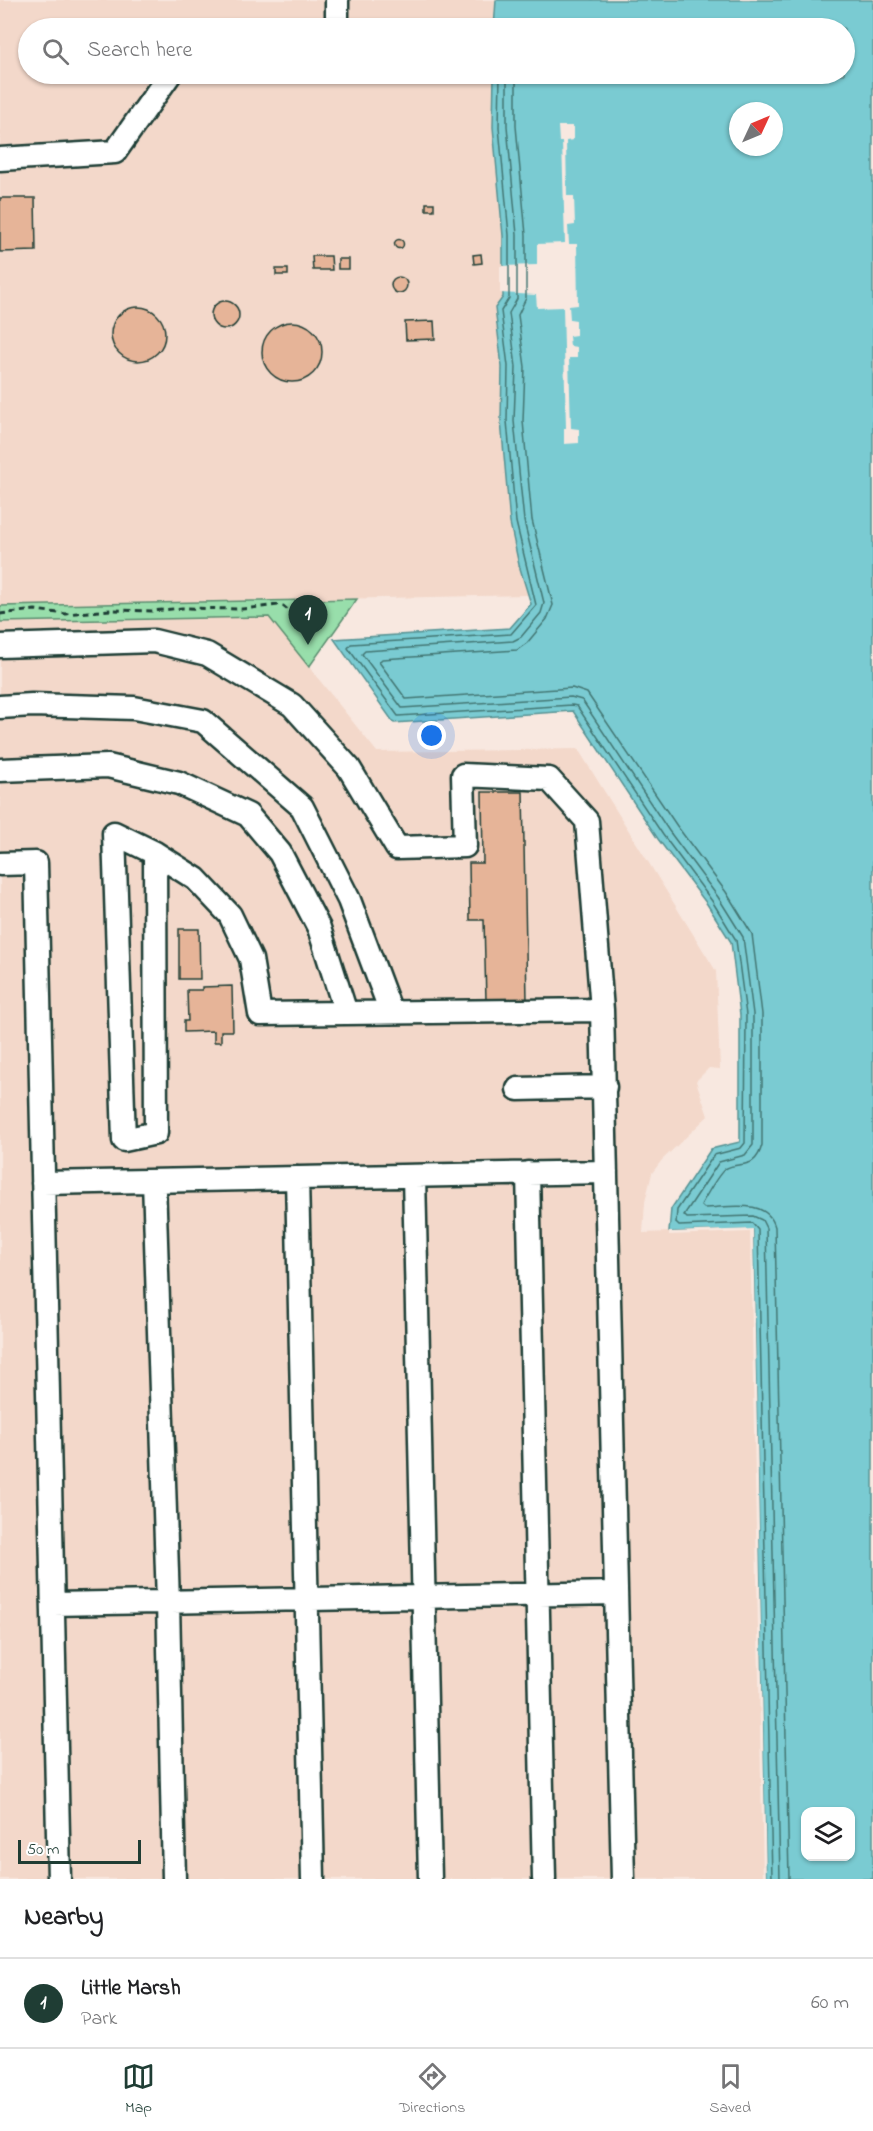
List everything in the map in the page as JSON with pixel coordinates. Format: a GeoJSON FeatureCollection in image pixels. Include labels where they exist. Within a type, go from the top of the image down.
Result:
{"type":"FeatureCollection","features":[{"type":"Feature","properties":{"kind":"lane"},"geometry":{"type":"LineString","coordinates":[[337,0],[337,18]]}},
{"type":"Feature","properties":{"kind":"lane"},"geometry":{"type":"LineString","coordinates":[[0,159],[115,152],[163,84]]}},
{"type":"Feature","properties":{"kind":"lane"},"geometry":{"type":"LineString","coordinates":[[0,646],[154,641],[207,654],[292,705],[349,768],[397,848],[465,846],[463,775],[549,779],[587,821],[602,1010],[605,1087],[623,1879]]}},
{"type":"Feature","properties":{"kind":"lane"},"geometry":{"type":"LineString","coordinates":[[0,707],[32,705],[134,708],[203,721],[302,807],[349,900],[391,1012]]}},
{"type":"Feature","properties":{"kind":"lane"},"geometry":{"type":"LineString","coordinates":[[0,770],[108,766],[179,783],[248,815],[280,853],[319,928],[346,1013]]}},
{"type":"Feature","properties":{"kind":"lane"},"geometry":{"type":"LineString","coordinates":[[155,853],[156,1133],[124,1140],[114,833],[155,853],[196,879],[230,915],[251,959],[260,1014],[602,1010]]}},
{"type":"Feature","properties":{"kind":"lane"},"geometry":{"type":"LineString","coordinates":[[0,864],[36,863],[59,1879]]}},
{"type":"Feature","properties":{"kind":"lane"},"geometry":{"type":"LineString","coordinates":[[518,1089],[605,1087]]}},
{"type":"Feature","properties":{"kind":"lane"},"geometry":{"type":"LineString","coordinates":[[43,1183],[606,1172]]}},
{"type":"Feature","properties":{"kind":"lane"},"geometry":{"type":"LineString","coordinates":[[528,1173],[544,1879]]}},
{"type":"Feature","properties":{"kind":"lane"},"geometry":{"type":"LineString","coordinates":[[414,1176],[430,1879]]}},
{"type":"Feature","properties":{"kind":"lane"},"geometry":{"type":"LineString","coordinates":[[297,1178],[313,1879]]}},
{"type":"Feature","properties":{"kind":"lane"},"geometry":{"type":"LineString","coordinates":[[154,1181],[168,1602],[174,1879]]}},
{"type":"Feature","properties":{"kind":"lane"},"geometry":{"type":"LineString","coordinates":[[53,1604],[616,1593]]}},
{"type":"Feature","properties":{"kind":"path"},"geometry":{"type":"LineString","coordinates":[[0,614],[35,610],[66,614],[111,610],[242,609],[279,605],[302,622]]}},
{"type":"Feature","properties":{"kind":"shaded area"},"geometry":{"type":"Polygon","coordinates":[[[0,0],[496,0],[495,18],[18,18],[18,84],[494,84],[493,127],[503,236],[503,297],[495,309],[502,367],[501,421],[510,523],[528,595],[0,606],[0,0]]]}},
{"type":"Feature","properties":{"kind":"shaded area"},"geometry":{"type":"Polygon","coordinates":[[[269,617],[377,752],[578,749],[716,971],[720,1069],[709,1068],[696,1081],[708,1116],[662,1160],[652,1173],[645,1202],[643,1233],[753,1229],[766,1879],[0,1879],[0,622],[269,617]]]}},
{"type":"Feature","properties":{"kind":"green space"},"geometry":{"type":"Polygon","coordinates":[[[357,599],[309,667],[269,617],[0,622],[0,606],[357,599]]]}},
{"type":"Feature","properties":{"kind":"water"},"geometry":{"type":"Polygon","coordinates":[[[496,0],[873,0],[873,1879],[766,1879],[753,1230],[669,1232],[671,1209],[711,1149],[740,1142],[740,1015],[731,942],[707,904],[658,839],[573,711],[394,723],[334,639],[510,628],[531,604],[519,565],[510,523],[501,421],[502,367],[495,308],[503,297],[503,236],[493,127],[494,84],[855,84],[855,18],[495,18],[496,0]]]}},
{"type":"Feature","properties":{"kind":"pier"},"geometry":{"type":"Polygon","coordinates":[[[558,126],[573,126],[573,140],[566,141],[567,196],[574,196],[575,225],[568,226],[569,244],[577,244],[578,305],[569,306],[570,319],[576,320],[576,335],[569,336],[570,346],[577,347],[577,358],[569,358],[571,428],[579,429],[579,443],[564,444],[564,428],[566,428],[563,307],[537,308],[536,295],[500,293],[500,266],[537,265],[537,244],[565,243],[562,142],[559,142],[558,126]]]}},
{"type":"Feature","properties":{"kind":"pier"},"geometry":{"type":"Polygon","coordinates":[[[753,1229],[766,1879],[763,1879],[750,1232],[669,1235],[669,1232],[753,1229]]]}},
{"type":"Feature","properties":{"kind":"building"},"geometry":{"type":"Polygon","coordinates":[[[0,198],[35,198],[36,251],[0,252],[0,198]]]}},
{"type":"Feature","properties":{"kind":"building"},"geometry":{"type":"Polygon","coordinates":[[[426,203],[434,203],[434,210],[426,210],[426,203]]]}},
{"type":"Feature","properties":{"kind":"building"},"geometry":{"type":"Polygon","coordinates":[[[399,239],[404,244],[399,249],[394,244],[399,239]]]}},
{"type":"Feature","properties":{"kind":"building"},"geometry":{"type":"Polygon","coordinates":[[[481,254],[482,263],[474,264],[473,255],[481,254]]]}},
{"type":"Feature","properties":{"kind":"building"},"geometry":{"type":"Polygon","coordinates":[[[312,256],[331,256],[332,270],[313,270],[312,256]]]}},
{"type":"Feature","properties":{"kind":"building"},"geometry":{"type":"Polygon","coordinates":[[[338,259],[349,259],[349,269],[338,269],[338,259]]]}},
{"type":"Feature","properties":{"kind":"building"},"geometry":{"type":"Polygon","coordinates":[[[276,269],[288,269],[288,275],[276,275],[276,269]]]}},
{"type":"Feature","properties":{"kind":"building"},"geometry":{"type":"Polygon","coordinates":[[[396,277],[402,277],[407,285],[405,291],[396,293],[391,288],[391,282],[396,277]]]}},
{"type":"Feature","properties":{"kind":"building"},"geometry":{"type":"Polygon","coordinates":[[[225,301],[235,305],[239,315],[235,325],[225,329],[215,325],[211,315],[215,305],[225,301]]]}},
{"type":"Feature","properties":{"kind":"building"},"geometry":{"type":"Polygon","coordinates":[[[138,307],[148,309],[157,315],[163,324],[165,334],[163,344],[157,353],[148,359],[138,361],[128,359],[119,353],[113,344],[111,334],[113,324],[119,315],[128,309],[138,307]]]}},
{"type":"Feature","properties":{"kind":"building"},"geometry":{"type":"Polygon","coordinates":[[[434,321],[435,339],[406,340],[405,322],[434,321]]]}},
{"type":"Feature","properties":{"kind":"building"},"geometry":{"type":"Polygon","coordinates":[[[292,322],[309,327],[317,335],[322,352],[317,369],[309,377],[292,382],[275,377],[267,369],[262,352],[267,335],[275,327],[292,322]]]}},
{"type":"Feature","properties":{"kind":"building"},"geometry":{"type":"Polygon","coordinates":[[[482,792],[523,792],[527,1001],[486,1001],[484,920],[470,920],[469,863],[483,863],[482,792]]]}},
{"type":"Feature","properties":{"kind":"building"},"geometry":{"type":"Polygon","coordinates":[[[179,929],[199,929],[200,979],[179,979],[179,929]]]}},
{"type":"Feature","properties":{"kind":"building"},"geometry":{"type":"Polygon","coordinates":[[[232,986],[233,1031],[221,1031],[221,1042],[214,1042],[214,1031],[184,1032],[184,1021],[188,1021],[187,990],[232,986]]]}},
{"type":"Feature","properties":{"kind":"place","name":"Little Marsh"},"geometry":{"type":"Point","coordinates":[308,645]}}]}
